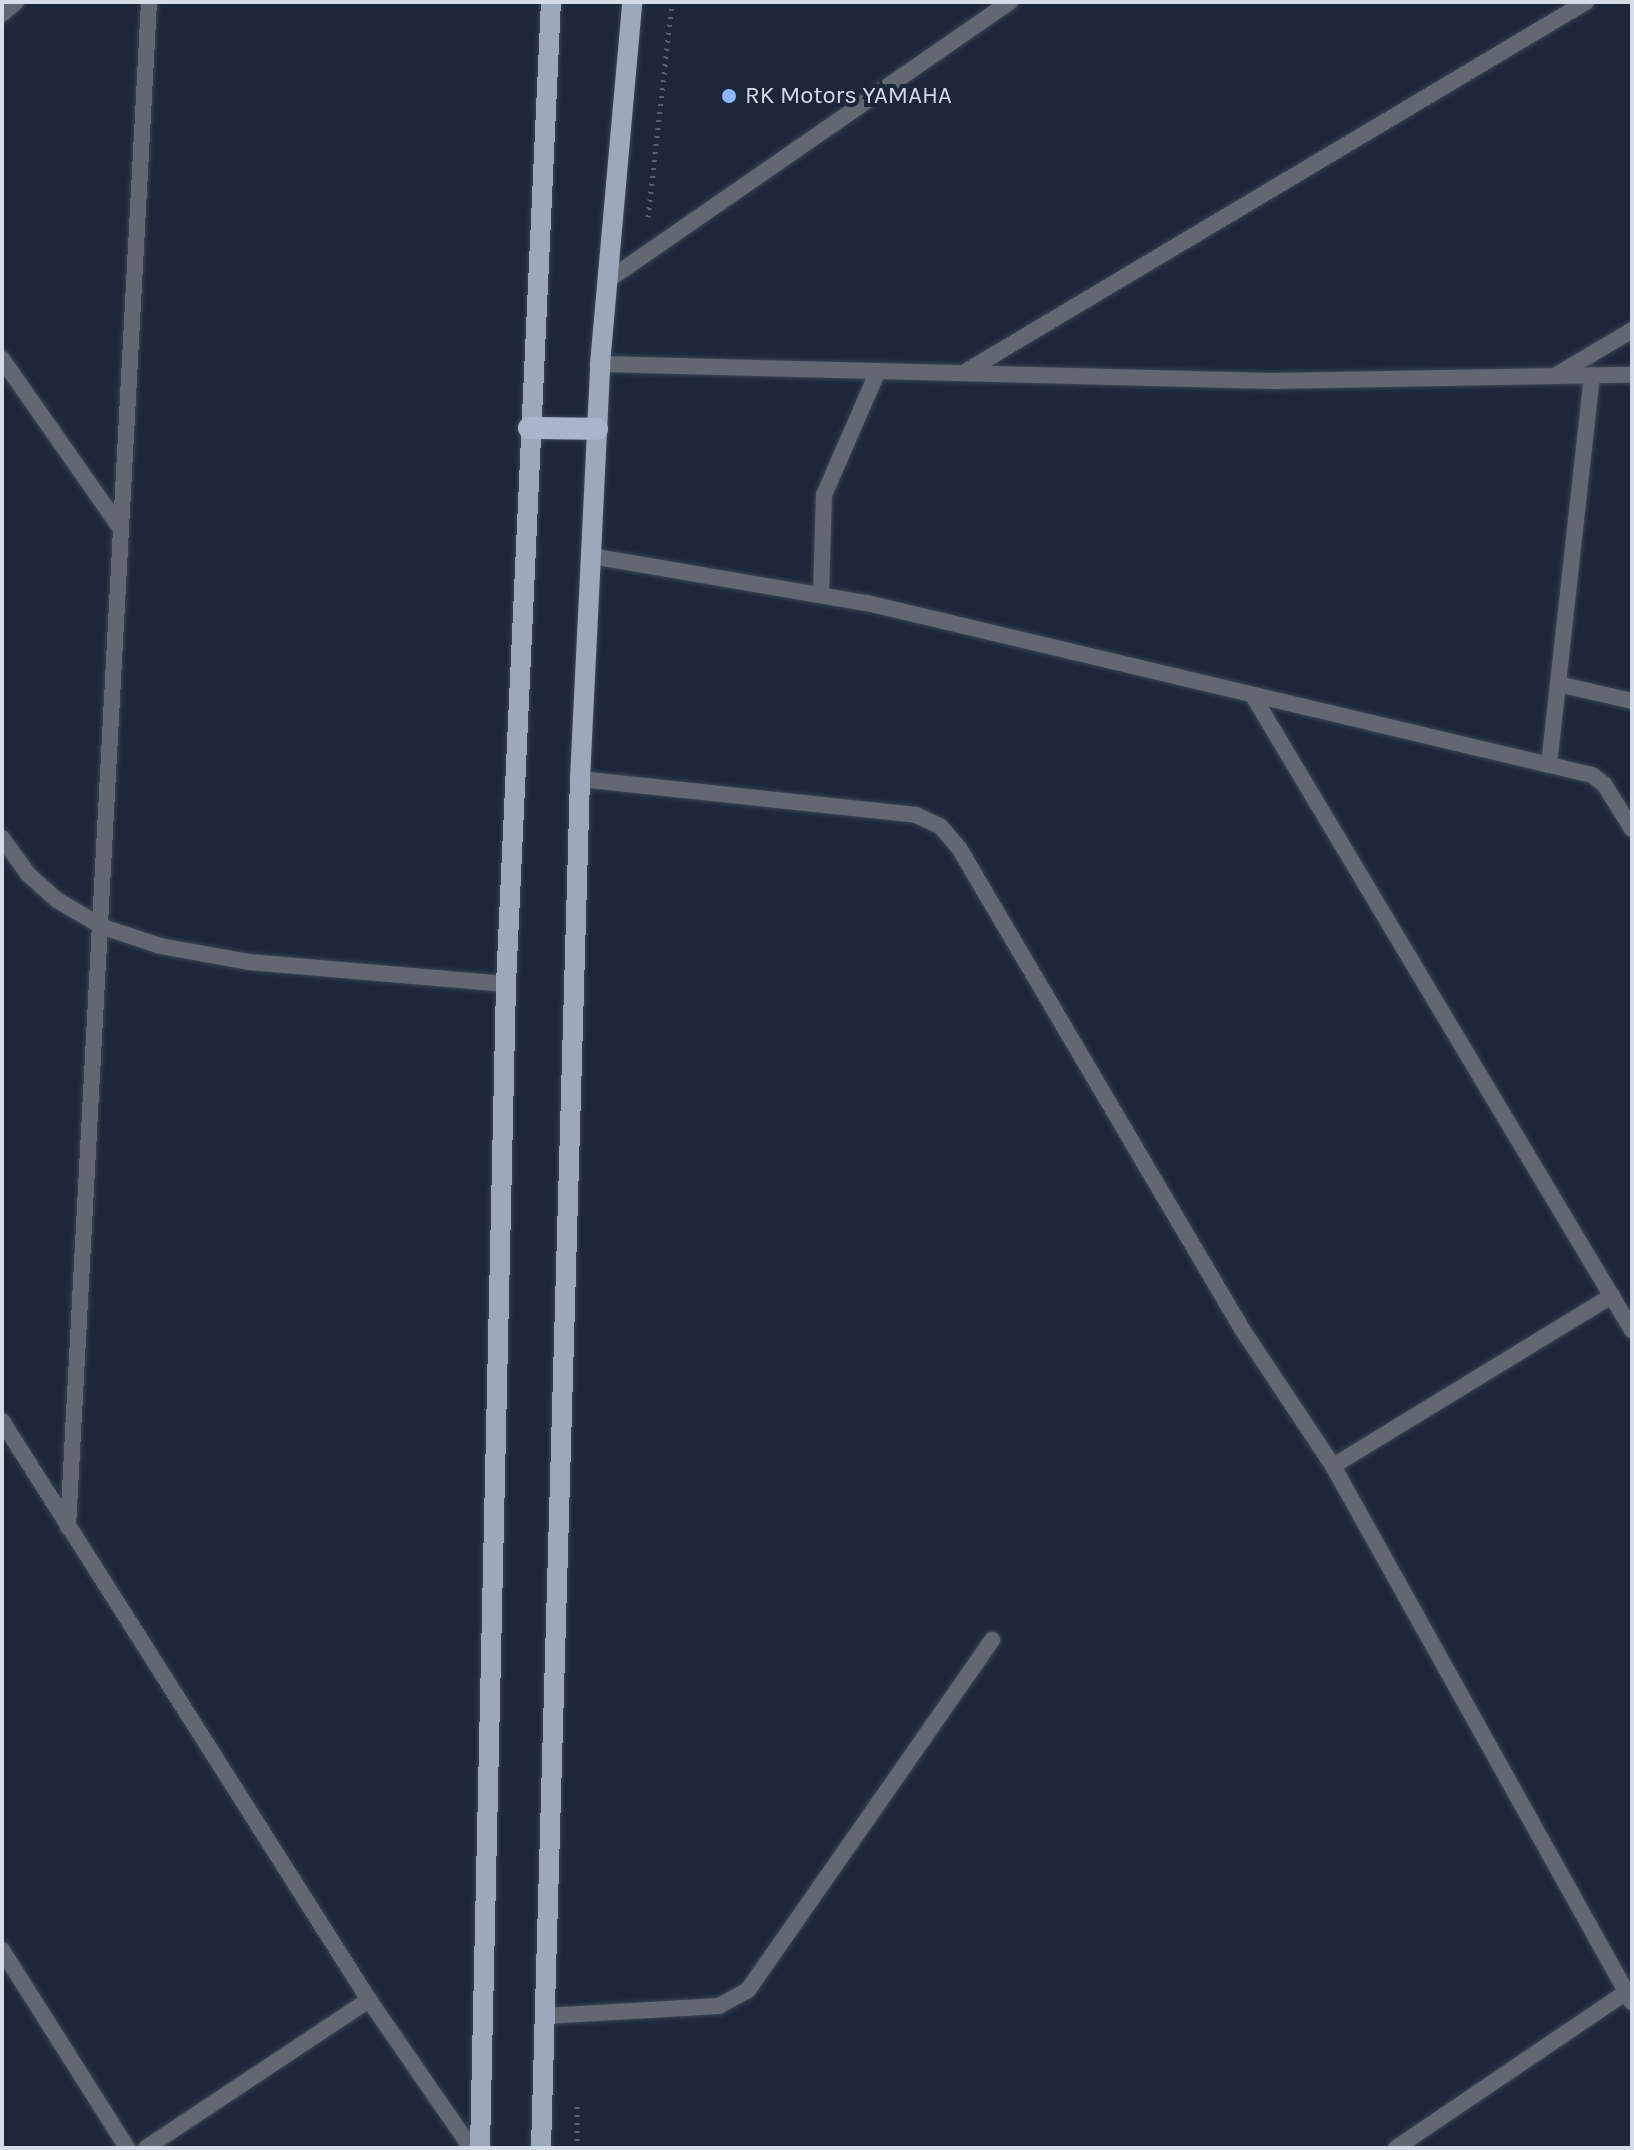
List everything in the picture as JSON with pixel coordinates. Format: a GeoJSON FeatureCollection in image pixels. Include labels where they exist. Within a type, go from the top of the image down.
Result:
{"type":"FeatureCollection","features":[{"type":"Feature","properties":{"kind":"highway"},"geometry":{"type":"LineString","coordinates":[[529,428],[597,429]]}},
{"type":"Feature","properties":{"kind":"main road"},"geometry":{"type":"LineString","coordinates":[[480,2148],[506,984],[529,428],[551,2]]}},
{"type":"Feature","properties":{"kind":"main road"},"geometry":{"type":"LineString","coordinates":[[541,2148],[580,779],[600,364],[632,2]]}},
{"type":"Feature","properties":{"kind":"street"},"geometry":{"type":"LineString","coordinates":[[2,14],[16,2]]}},
{"type":"Feature","properties":{"kind":"street"},"geometry":{"type":"LineString","coordinates":[[68,1527],[103,927],[119,526],[149,2]]}},
{"type":"Feature","properties":{"kind":"street"},"geometry":{"type":"LineString","coordinates":[[608,280],[1010,2]]}},
{"type":"Feature","properties":{"kind":"street"},"geometry":{"type":"LineString","coordinates":[[965,373],[1586,2]]}},
{"type":"Feature","properties":{"kind":"street"},"geometry":{"type":"LineString","coordinates":[[1557,375],[1632,330]]}},
{"type":"Feature","properties":{"kind":"street"},"geometry":{"type":"LineString","coordinates":[[2,359],[119,526]]}},
{"type":"Feature","properties":{"kind":"street"},"geometry":{"type":"LineString","coordinates":[[600,364],[1272,381],[1632,375]]}},
{"type":"Feature","properties":{"kind":"street"},"geometry":{"type":"LineString","coordinates":[[821,595],[824,495],[878,371]]}},
{"type":"Feature","properties":{"kind":"street"},"geometry":{"type":"LineString","coordinates":[[1549,765],[1592,375]]}},
{"type":"Feature","properties":{"kind":"street"},"geometry":{"type":"LineString","coordinates":[[591,556],[867,603],[1592,775],[1604,784],[1632,829]]}},
{"type":"Feature","properties":{"kind":"street"},"geometry":{"type":"LineString","coordinates":[[1558,684],[1632,701]]}},
{"type":"Feature","properties":{"kind":"street"},"geometry":{"type":"LineString","coordinates":[[1253,696],[1632,1330]]}},
{"type":"Feature","properties":{"kind":"street"},"geometry":{"type":"LineString","coordinates":[[580,779],[916,815],[940,826],[959,848],[1242,1329],[1333,1466],[1629,1997],[1396,2148]]}},
{"type":"Feature","properties":{"kind":"street"},"geometry":{"type":"LineString","coordinates":[[2,838],[28,874],[57,900],[103,927],[160,946],[249,962],[506,984]]}},
{"type":"Feature","properties":{"kind":"street"},"geometry":{"type":"LineString","coordinates":[[1333,1466],[1612,1296]]}},
{"type":"Feature","properties":{"kind":"street"},"geometry":{"type":"LineString","coordinates":[[2,1421],[369,2000],[471,2148]]}},
{"type":"Feature","properties":{"kind":"street"},"geometry":{"type":"LineString","coordinates":[[545,2016],[719,2006],[748,1990],[992,1640]]}},
{"type":"Feature","properties":{"kind":"street"},"geometry":{"type":"LineString","coordinates":[[2,1950],[127,2148]]}},
{"type":"Feature","properties":{"kind":"street"},"geometry":{"type":"LineString","coordinates":[[146,2148],[369,2000]]}},
{"type":"Feature","properties":{"kind":"path"},"geometry":{"type":"LineString","coordinates":[[648,219],[672,2]]}},
{"type":"Feature","properties":{"kind":"path"},"geometry":{"type":"LineString","coordinates":[[577,2089],[577,2148]]}},
{"type":"Feature","properties":{"kind":"place","name":"RK Motors YAMAHA"},"geometry":{"type":"Point","coordinates":[729,96]}}]}
